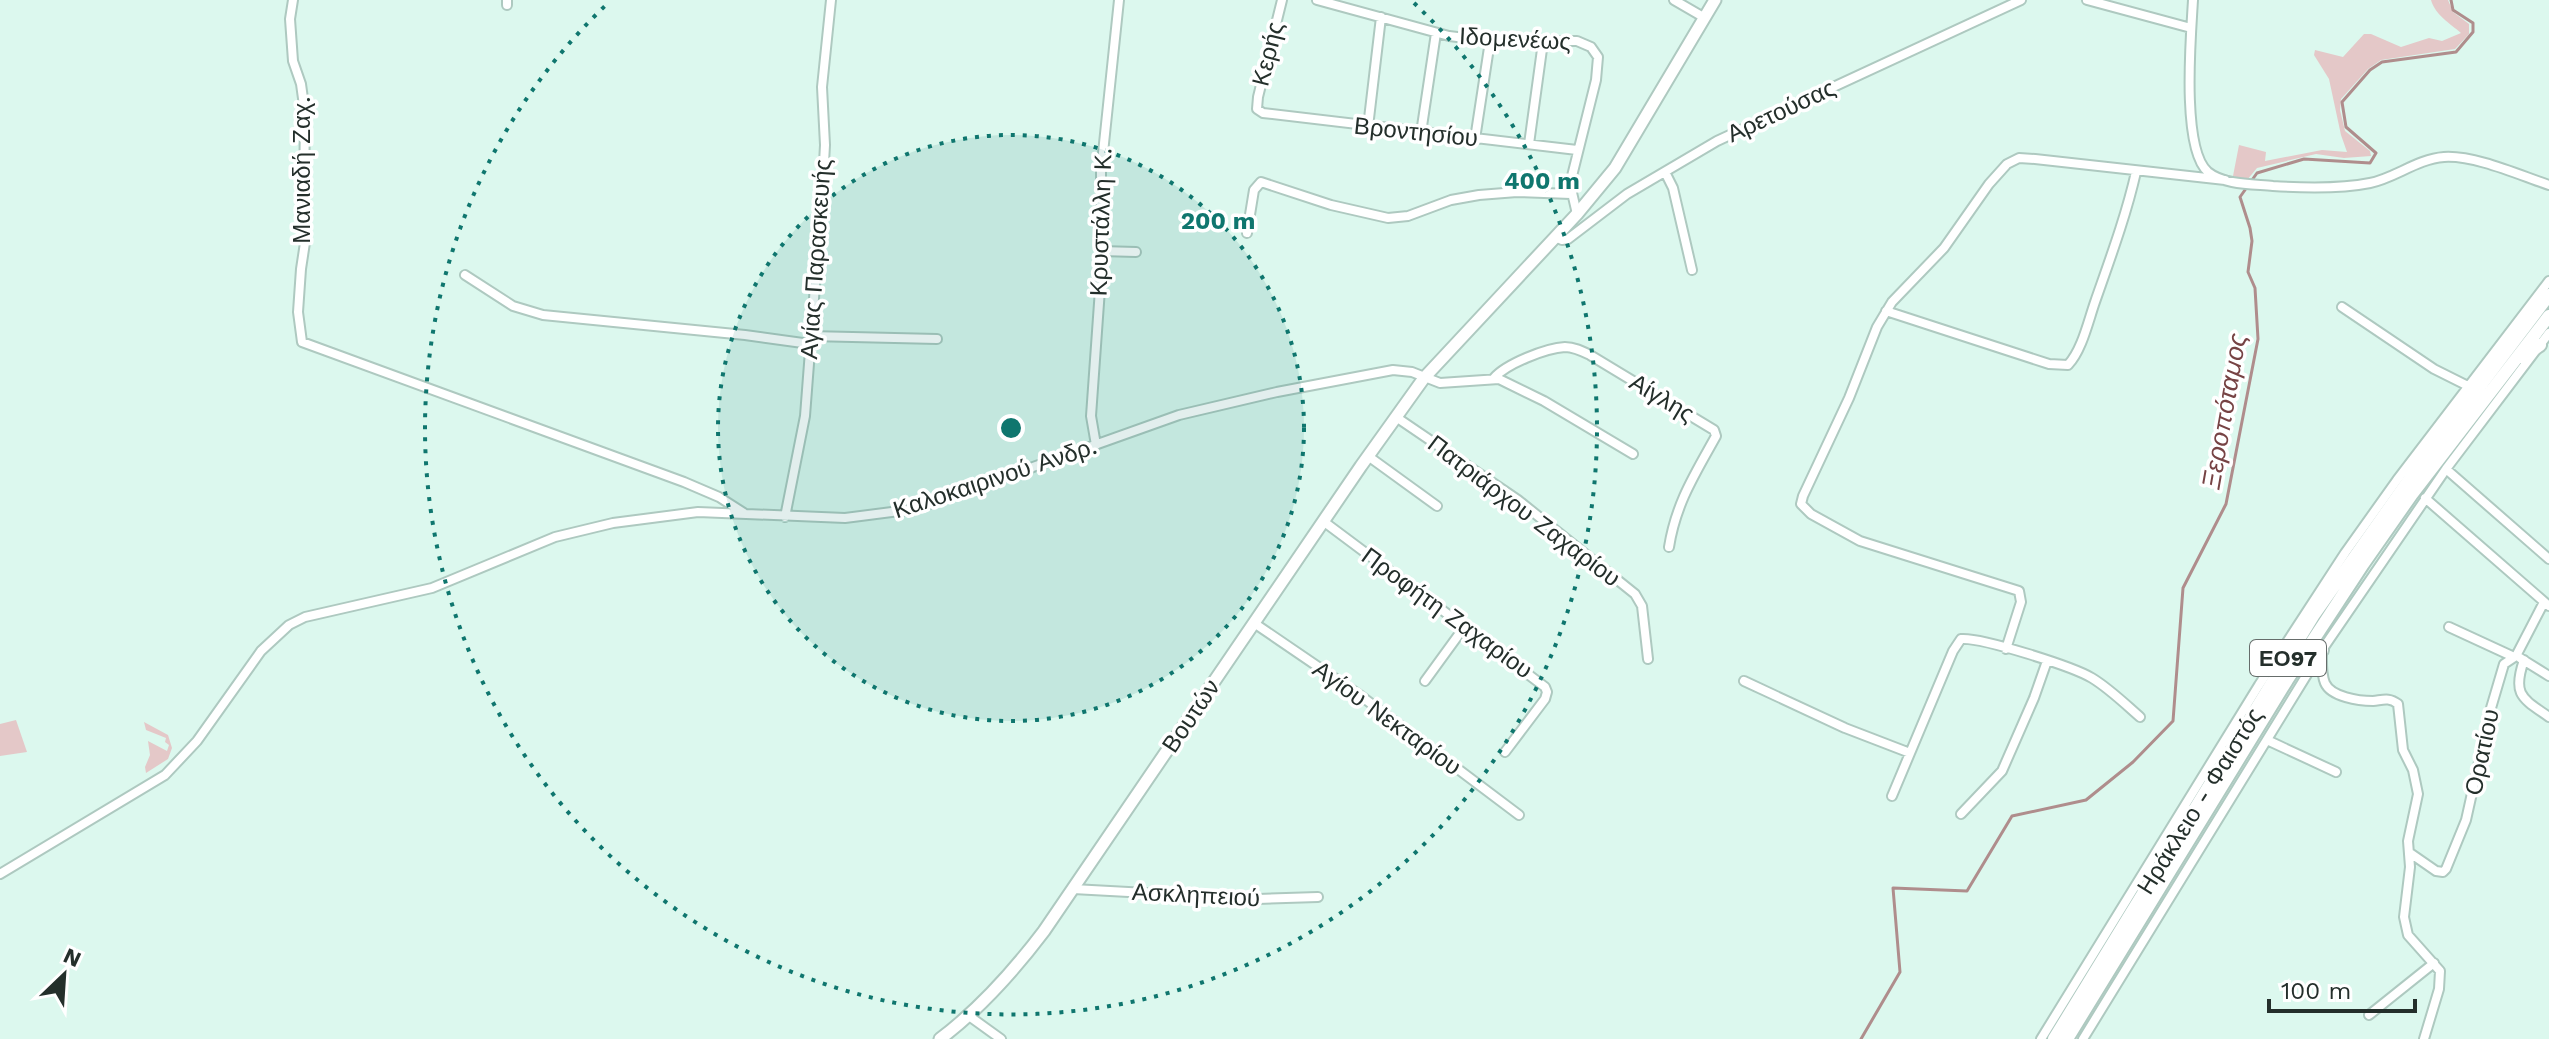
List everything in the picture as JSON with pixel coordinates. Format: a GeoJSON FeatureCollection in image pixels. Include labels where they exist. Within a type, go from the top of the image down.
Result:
{"type":"FeatureCollection","features":[{"type":"Feature","properties":{"kind":"main road","name":"Βουτών"},"geometry":{"type":"LineString","coordinates":[[940,1039],[969,1016],[1015,969],[1424,378],[1577,214],[1626,151],[1715,0]]}},
{"type":"Feature","properties":{"kind":"main road","name":"Ηράκλειο - Φαιστός"},"geometry":{"type":"LineString","coordinates":[[2067,1039],[2282,680],[2293,648],[2313,616],[2416,470],[2549,295]]}},
{"type":"Feature","properties":{"kind":"main road","name":"Ηράκλειο - Φαιστός"},"geometry":{"type":"LineString","coordinates":[[2054,1039],[2282,680],[2412,494],[2549,316]]}},
{"type":"Feature","properties":{"kind":"main road"},"geometry":{"type":"LineString","coordinates":[[2510,366],[2546,338]]}},
{"type":"Feature","properties":{"kind":"main road"},"geometry":{"type":"LineString","coordinates":[[2293,648],[2307,611]]}},
{"type":"Feature","properties":{"kind":"main road"},"geometry":{"type":"LineString","coordinates":[[2259,685],[2282,680],[2322,650]]}},
{"type":"Feature","properties":{"kind":"street","name":"Μανιαδή Ζαχ."},"geometry":{"type":"LineString","coordinates":[[293,0],[290,19],[293,61],[301,84],[305,113],[306,236],[298,312],[302,342],[684,482],[719,497],[747,515]]}},
{"type":"Feature","properties":{"kind":"street","name":"Αγίας Παρασκευής"},"geometry":{"type":"LineString","coordinates":[[785,517],[805,416],[825,145],[822,87],[831,0]]}},
{"type":"Feature","properties":{"kind":"street","name":"Κρυστάλλη Κ."},"geometry":{"type":"LineString","coordinates":[[1096,445],[1092,398],[1101,251],[1102,162],[1119,0]]}},
{"type":"Feature","properties":{"kind":"street","name":"Κερής"},"geometry":{"type":"LineString","coordinates":[[1257,109],[1282,0]]}},
{"type":"Feature","properties":{"kind":"street","name":"Ιδομενέως"},"geometry":{"type":"LineString","coordinates":[[1317,0],[1436,33],[1490,41],[1577,41],[1591,47],[1598,61],[1596,80],[1571,178],[1571,194],[1577,214]]}},
{"type":"Feature","properties":{"kind":"street"},"geometry":{"type":"LineString","coordinates":[[1674,0],[1705,18]]}},
{"type":"Feature","properties":{"kind":"street","name":"Αρετούσας"},"geometry":{"type":"LineString","coordinates":[[1555,237],[1568,239],[1627,194],[1743,128],[2021,0]]}},
{"type":"Feature","properties":{"kind":"street"},"geometry":{"type":"LineString","coordinates":[[2087,0],[2191,28]]}},
{"type":"Feature","properties":{"kind":"street"},"geometry":{"type":"LineString","coordinates":[[2193,0],[2191,101],[2195,149],[2208,171],[2225,180]]}},
{"type":"Feature","properties":{"kind":"street"},"geometry":{"type":"LineString","coordinates":[[1368,127],[1381,17]]}},
{"type":"Feature","properties":{"kind":"street"},"geometry":{"type":"LineString","coordinates":[[1421,133],[1436,33]]}},
{"type":"Feature","properties":{"kind":"street"},"geometry":{"type":"LineString","coordinates":[[1475,139],[1490,41]]}},
{"type":"Feature","properties":{"kind":"street"},"geometry":{"type":"LineString","coordinates":[[1529,144],[1543,42]]}},
{"type":"Feature","properties":{"kind":"street","name":"Βροντησίου"},"geometry":{"type":"LineString","coordinates":[[1257,109],[1268,114],[1368,127],[1577,150]]}},
{"type":"Feature","properties":{"kind":"street"},"geometry":{"type":"LineString","coordinates":[[2006,649],[2021,602],[2019,591],[1860,541],[1811,514],[1801,504],[1886,311],[1902,290],[1944,248],[1989,184],[2010,161],[2035,159],[2282,186],[2365,184],[2428,160],[2447,157],[2469,160],[2549,185]]}},
{"type":"Feature","properties":{"kind":"street"},"geometry":{"type":"LineString","coordinates":[[1665,172],[1673,188],[1692,270]]}},
{"type":"Feature","properties":{"kind":"street"},"geometry":{"type":"LineString","coordinates":[[1886,311],[2049,364],[2068,365],[2074,358],[2090,318],[2136,172]]}},
{"type":"Feature","properties":{"kind":"street"},"geometry":{"type":"LineString","coordinates":[[1247,233],[1254,190],[1261,182],[1340,208],[1388,218],[1408,216],[1460,198],[1488,193],[1571,194]]}},
{"type":"Feature","properties":{"kind":"street"},"geometry":{"type":"LineString","coordinates":[[1101,251],[1136,252]]}},
{"type":"Feature","properties":{"kind":"street"},"geometry":{"type":"LineString","coordinates":[[465,275],[513,306],[543,315],[810,340],[937,339]]}},
{"type":"Feature","properties":{"kind":"street"},"geometry":{"type":"LineString","coordinates":[[2041,1039],[2307,611],[2369,520],[2549,281]]}},
{"type":"Feature","properties":{"kind":"street"},"geometry":{"type":"LineString","coordinates":[[2342,307],[2434,369],[2468,386]]}},
{"type":"Feature","properties":{"kind":"street"},"geometry":{"type":"LineString","coordinates":[[2083,1039],[2322,650],[2425,498],[2546,338]]}},
{"type":"Feature","properties":{"kind":"street","name":"Αίγλης"},"geometry":{"type":"LineString","coordinates":[[1494,378],[1506,368],[1529,358],[1571,348],[1590,355],[1714,430],[1716,436],[1675,515],[1669,547]]}},
{"type":"Feature","properties":{"kind":"street","name":"Καλοκαιρινού Ανδρ."},"geometry":{"type":"LineString","coordinates":[[0,874],[165,775],[197,741],[261,651],[289,625],[323,611],[432,588],[579,530],[660,515],[698,512],[845,518],[915,509],[1179,415],[1314,384],[1393,370],[1405,370],[1440,383],[1494,378]]}},
{"type":"Feature","properties":{"kind":"street"},"geometry":{"type":"LineString","coordinates":[[1494,378],[1535,396],[1633,454]]}},
{"type":"Feature","properties":{"kind":"street","name":"Πατριάρχου Ζαχαρίου"},"geometry":{"type":"LineString","coordinates":[[1396,417],[1518,500],[1635,594],[1642,606],[1648,659]]}},
{"type":"Feature","properties":{"kind":"street"},"geometry":{"type":"LineString","coordinates":[[1368,456],[1437,506]]}},
{"type":"Feature","properties":{"kind":"street"},"geometry":{"type":"LineString","coordinates":[[2446,469],[2549,559]]}},
{"type":"Feature","properties":{"kind":"street"},"geometry":{"type":"LineString","coordinates":[[2425,498],[2547,604]]}},
{"type":"Feature","properties":{"kind":"street","name":"Προφήτη Ζαχαρίου"},"geometry":{"type":"LineString","coordinates":[[1323,521],[1547,689],[1542,703],[1505,752]]}},
{"type":"Feature","properties":{"kind":"street","name":"Ορατίου"},"geometry":{"type":"LineString","coordinates":[[2410,853],[2436,871],[2445,870],[2466,820],[2503,667],[2518,658],[2547,604]]}},
{"type":"Feature","properties":{"kind":"street","name":"Αγίου Νεκταρίου"},"geometry":{"type":"LineString","coordinates":[[1254,623],[1369,702],[1519,815]]}},
{"type":"Feature","properties":{"kind":"street"},"geometry":{"type":"LineString","coordinates":[[1425,681],[1465,626]]}},
{"type":"Feature","properties":{"kind":"street"},"geometry":{"type":"LineString","coordinates":[[2449,627],[2518,658],[2549,676]]}},
{"type":"Feature","properties":{"kind":"street"},"geometry":{"type":"LineString","coordinates":[[1892,796],[1957,643],[1967,639],[2047,661],[2095,680],[2140,717]]}},
{"type":"Feature","properties":{"kind":"street"},"geometry":{"type":"LineString","coordinates":[[2322,650],[2323,676],[2331,691],[2369,701],[2388,698],[2398,704],[2403,750],[2413,770],[2418,794],[2408,833],[2410,853],[2405,928],[2440,971],[2439,989],[2424,1039]]}},
{"type":"Feature","properties":{"kind":"street"},"geometry":{"type":"LineString","coordinates":[[2518,658],[2519,693],[2549,717]]}},
{"type":"Feature","properties":{"kind":"street"},"geometry":{"type":"LineString","coordinates":[[1961,814],[2002,771],[2047,661]]}},
{"type":"Feature","properties":{"kind":"street"},"geometry":{"type":"LineString","coordinates":[[1744,681],[1845,728],[1910,753]]}},
{"type":"Feature","properties":{"kind":"street"},"geometry":{"type":"LineString","coordinates":[[2267,740],[2336,772]]}},
{"type":"Feature","properties":{"kind":"street","name":"Ασκληπειού"},"geometry":{"type":"LineString","coordinates":[[1073,889],[1258,899],[1318,897]]}},
{"type":"Feature","properties":{"kind":"street"},"geometry":{"type":"LineString","coordinates":[[2369,1015],[2434,963]]}},
{"type":"Feature","properties":{"kind":"street"},"geometry":{"type":"LineString","coordinates":[[969,1016],[1001,1039]]}},
{"type":"Feature","properties":{"kind":"shaded area"},"geometry":{"type":"Polygon","coordinates":[[[2431,0],[2448,0],[2453,12],[2469,24],[2469,34],[2455,49],[2381,60],[2368,69],[2341,99],[2345,131],[2370,151],[2371,156],[2344,158],[2316,154],[2257,168],[2247,180],[2233,176],[2239,145],[2266,152],[2265,161],[2322,150],[2347,152],[2329,79],[2314,55],[2315,50],[2343,57],[2364,34],[2401,47],[2429,38],[2442,41],[2461,33],[2440,15],[2431,0]]]}},
{"type":"Feature","properties":{"kind":"shaded area"},"geometry":{"type":"Polygon","coordinates":[[[16,720],[27,752],[0,756],[0,724],[16,720]]]}},
{"type":"Feature","properties":{"kind":"shaded area"},"geometry":{"type":"Polygon","coordinates":[[[144,722],[168,735],[172,748],[168,759],[146,773],[150,755],[148,741],[167,751],[169,745],[165,742],[166,738],[146,730],[144,722]]]}},
{"type":"Feature","properties":{"kind":"waterway","name":"Ξεροπόταμος"},"geometry":{"type":"LineString","coordinates":[[1861,1039],[1900,972],[1893,888],[1967,891],[2012,816],[2086,800],[2133,762],[2173,721],[2183,588],[2226,504],[2258,339],[2255,288],[2248,272],[2252,241],[2240,197],[2257,173],[2304,159],[2370,163],[2376,153],[2346,127],[2342,102],[2370,70],[2382,62],[2456,52],[2473,32],[2473,23],[2453,10],[2451,0]]}}]}
